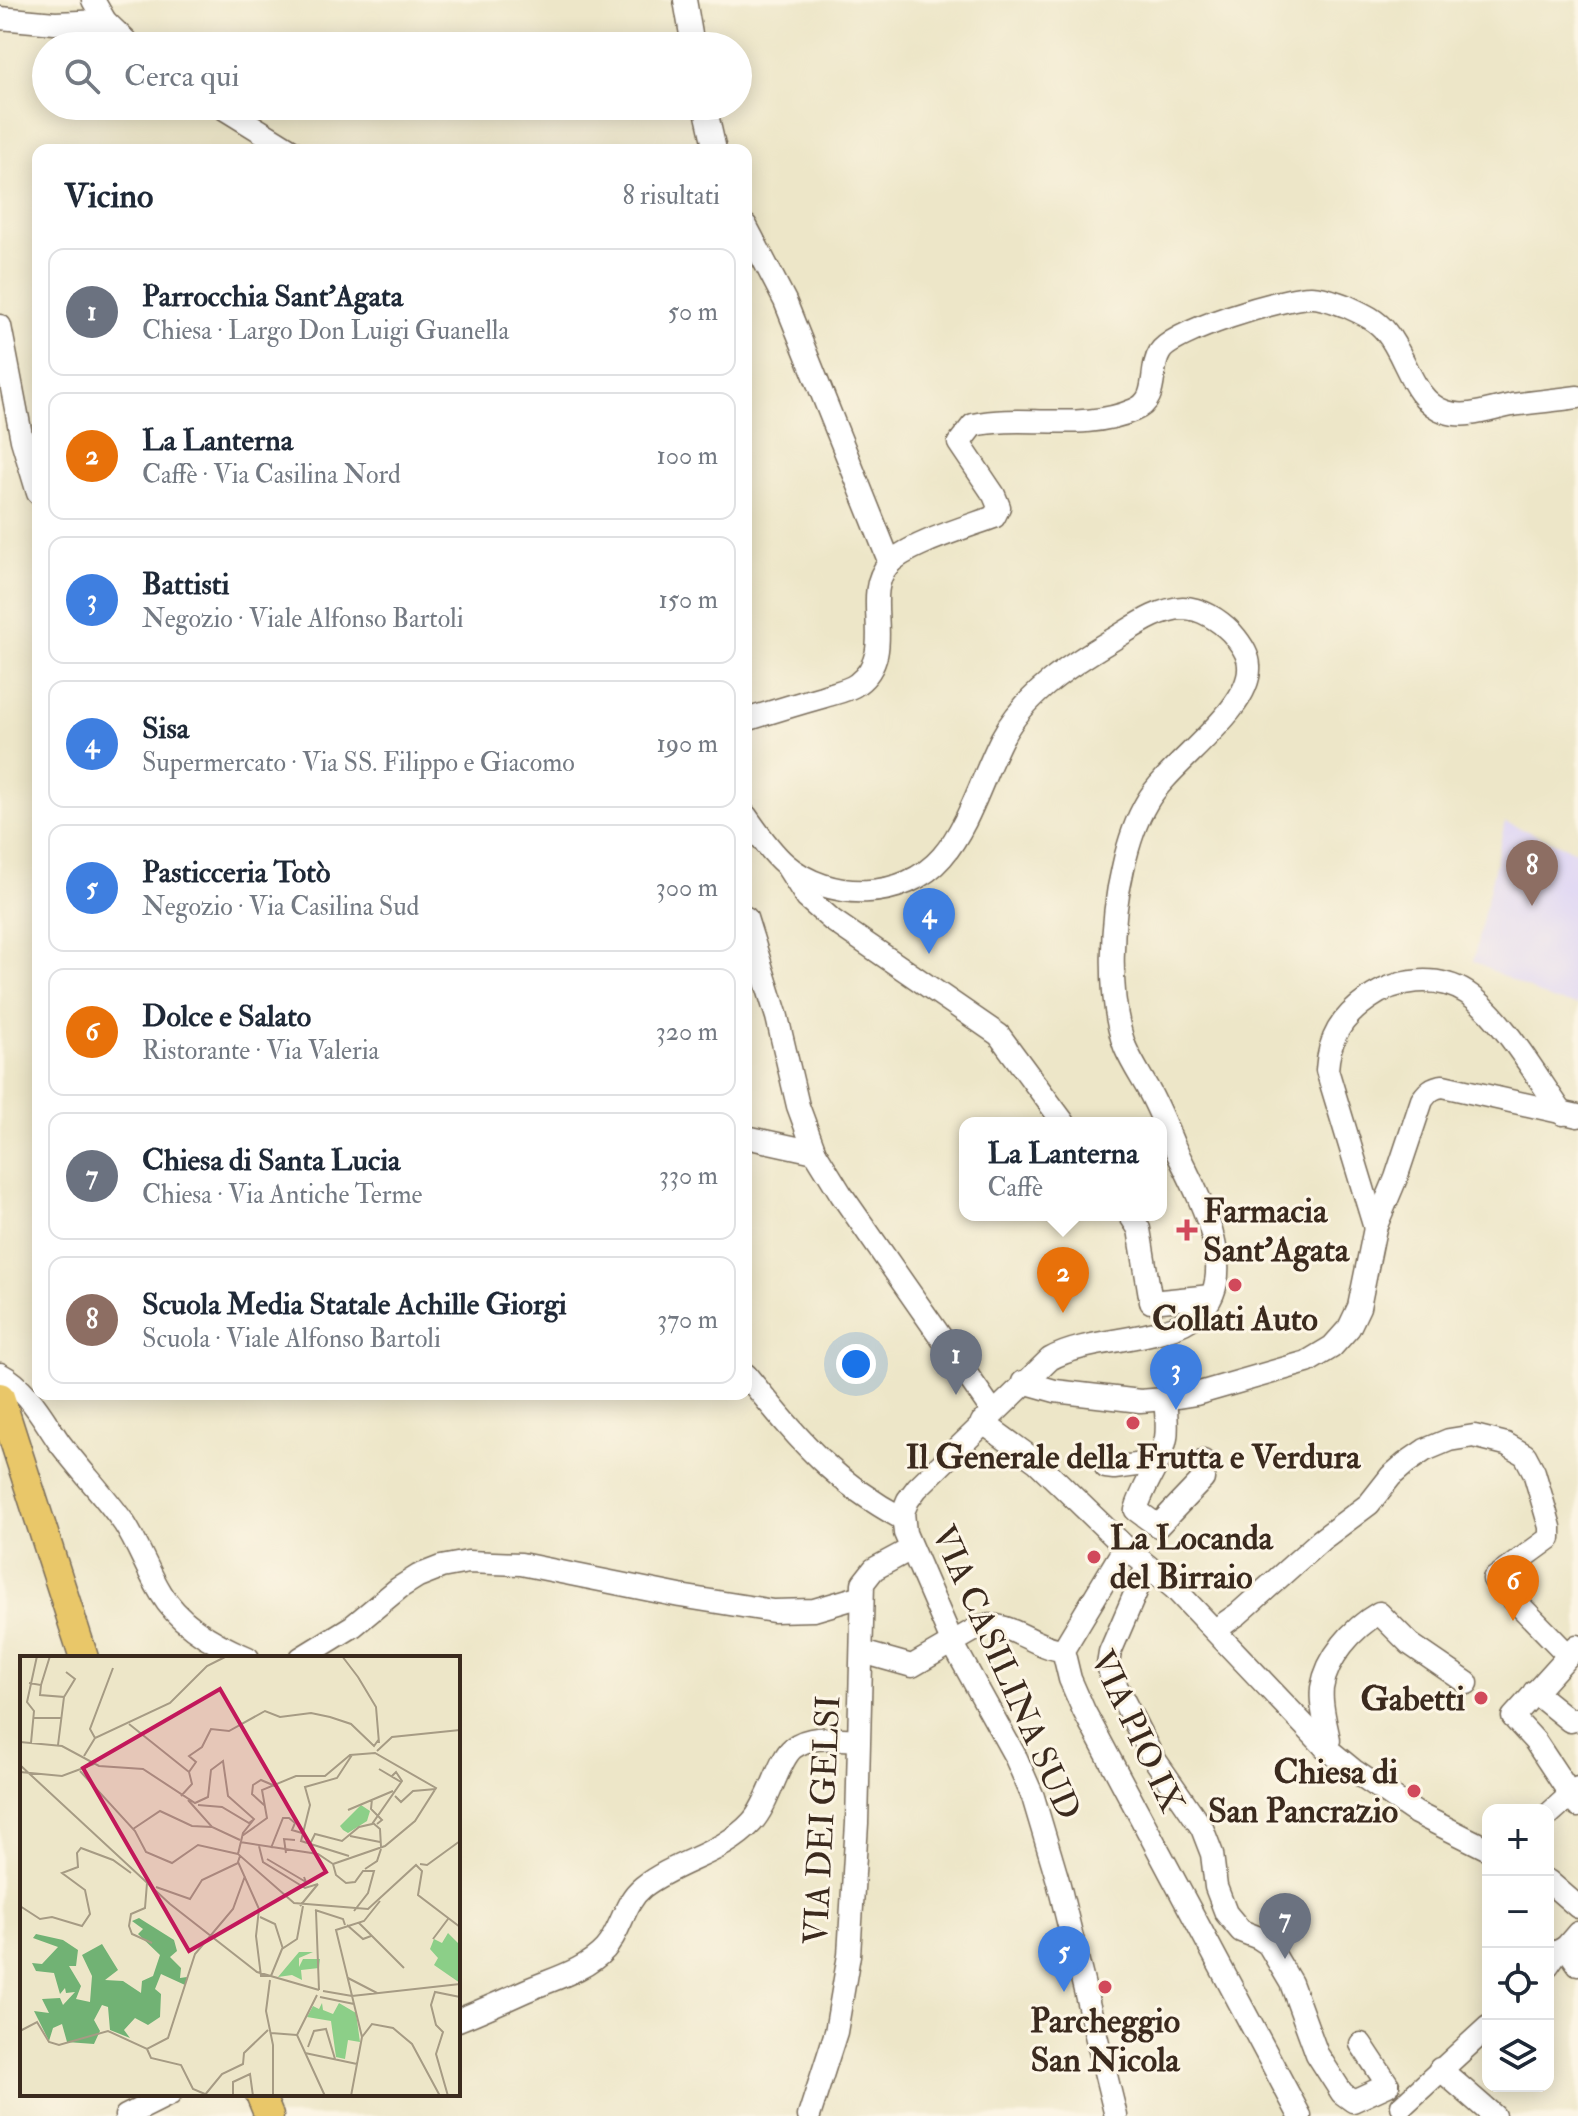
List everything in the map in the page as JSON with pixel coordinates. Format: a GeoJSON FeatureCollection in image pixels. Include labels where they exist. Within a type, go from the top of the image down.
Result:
{"type":"FeatureCollection","features":[{"type":"Feature","properties":{"kind":"main road"},"geometry":{"type":"LineString","coordinates":[[0,1397],[83,1656]]}},
{"type":"Feature","properties":{"kind":"main road"},"geometry":{"type":"LineString","coordinates":[[261,2096],[269,2116]]}},
{"type":"Feature","properties":{"kind":"street"},"geometry":{"type":"LineString","coordinates":[[93,0],[105,21],[116,32]]}},
{"type":"Feature","properties":{"kind":"street"},"geometry":{"type":"LineString","coordinates":[[685,0],[691,32]]}},
{"type":"Feature","properties":{"kind":"street"},"geometry":{"type":"LineString","coordinates":[[0,18],[55,23],[105,21]]}},
{"type":"Feature","properties":{"kind":"street"},"geometry":{"type":"LineString","coordinates":[[243,120],[281,144]]}},
{"type":"Feature","properties":{"kind":"street"},"geometry":{"type":"LineString","coordinates":[[708,120],[714,144]]}},
{"type":"Feature","properties":{"kind":"street"},"geometry":{"type":"LineString","coordinates":[[752,238],[785,301],[890,563]]}},
{"type":"Feature","properties":{"kind":"street"},"geometry":{"type":"LineString","coordinates":[[752,718],[857,684],[876,655],[880,637],[877,593],[880,577],[890,563],[909,550],[994,517],[999,507],[994,495],[959,443],[973,425],[994,420],[1097,421],[1134,411],[1149,398],[1156,360],[1167,343],[1179,336],[1239,314],[1294,299],[1326,298],[1375,321],[1388,333],[1427,401],[1445,412],[1471,414],[1578,397]]}},
{"type":"Feature","properties":{"kind":"street"},"geometry":{"type":"LineString","coordinates":[[0,326],[19,430],[32,473]]}},
{"type":"Feature","properties":{"kind":"street"},"geometry":{"type":"LineString","coordinates":[[787,867],[839,890],[896,888],[927,873],[946,853],[1003,736],[1038,691],[1087,655],[1154,615],[1184,608],[1203,612],[1225,626],[1241,642],[1249,666],[1241,696],[1220,723],[1170,771],[1147,801],[1129,843],[1121,876],[1112,967],[1116,1007],[1125,1047],[1160,1117]]}},
{"type":"Feature","properties":{"kind":"street"},"geometry":{"type":"LineString","coordinates":[[752,825],[787,867],[807,898],[832,920],[999,1035],[1060,1117]]}},
{"type":"Feature","properties":{"kind":"street"},"geometry":{"type":"LineString","coordinates":[[752,937],[777,1017],[798,1106],[815,1152],[987,1417],[1125,1547],[1180,1593],[1325,1747],[1376,1787],[1416,1813],[1482,1846]]}},
{"type":"Feature","properties":{"kind":"street"},"geometry":{"type":"LineString","coordinates":[[1375,1228],[1327,1070],[1328,1049],[1336,1029],[1351,1011],[1379,991],[1409,981],[1450,985],[1468,994],[1496,1020],[1571,1115]]}},
{"type":"Feature","properties":{"kind":"street"},"geometry":{"type":"LineString","coordinates":[[1023,1382],[1055,1391],[1140,1401],[1196,1394],[1307,1362],[1332,1347],[1349,1328],[1359,1307],[1375,1228],[1396,1178],[1422,1100],[1435,1087],[1458,1088],[1571,1115]]}},
{"type":"Feature","properties":{"kind":"street"},"geometry":{"type":"LineString","coordinates":[[1134,1221],[1139,1229],[1151,1302],[1211,1296],[1218,1266],[1213,1236],[1192,1182],[1167,1132]]}},
{"type":"Feature","properties":{"kind":"street"},"geometry":{"type":"LineString","coordinates":[[752,1140],[815,1152]]}},
{"type":"Feature","properties":{"kind":"street","name":"VIA CASILINA SUD"},"geometry":{"type":"LineString","coordinates":[[1116,2116],[1055,1867],[1033,1797],[1016,1758],[953,1644],[911,1549],[903,1519],[912,1493],[1023,1382],[1060,1353],[1126,1339],[1188,1321],[1204,1308],[1211,1296]]}},
{"type":"Feature","properties":{"kind":"street"},"geometry":{"type":"LineString","coordinates":[[0,1374],[23,1390],[116,1513],[138,1545],[159,1590],[171,1607],[198,1630],[244,1656]]}},
{"type":"Feature","properties":{"kind":"street"},"geometry":{"type":"LineString","coordinates":[[752,1382],[820,1463],[866,1498],[903,1519]]}},
{"type":"Feature","properties":{"kind":"street"},"geometry":{"type":"LineString","coordinates":[[1165,1399],[1166,1437],[1136,1510],[1158,1526],[1203,1479],[1203,1461]]}},
{"type":"Feature","properties":{"kind":"street"},"geometry":{"type":"LineString","coordinates":[[1215,1630],[1238,1614],[1321,1540],[1369,1504],[1391,1476],[1425,1450],[1464,1436],[1506,1444],[1525,1455],[1534,1472],[1551,1533],[1550,1538],[1494,1579],[1573,1650],[1513,1717],[1535,1741],[1575,1796],[1554,1811]]}},
{"type":"Feature","properties":{"kind":"street"},"geometry":{"type":"LineString","coordinates":[[1106,1467],[1158,1462]]}},
{"type":"Feature","properties":{"kind":"street","name":"VIA PIO IX"},"geometry":{"type":"LineString","coordinates":[[1125,1547],[1063,1650],[1070,1679],[1084,1711],[1300,2116]]}},
{"type":"Feature","properties":{"kind":"street"},"geometry":{"type":"LineString","coordinates":[[304,1656],[353,1626],[418,1576],[441,1567],[468,1562],[521,1564],[662,1593],[773,1611],[814,1610],[862,1596],[863,1583],[869,1573],[911,1549]]}},
{"type":"Feature","properties":{"kind":"street"},"geometry":{"type":"LineString","coordinates":[[1147,1566],[1111,1647],[1108,1660],[1111,1676],[1151,1754],[1206,1835],[1216,1887],[1226,1913],[1241,1931],[1262,1939],[1271,1949],[1291,1983],[1312,2045],[1342,2093],[1353,2101],[1388,2085]]}},
{"type":"Feature","properties":{"kind":"street","name":"VIA DEI GELSI"},"geometry":{"type":"LineString","coordinates":[[809,2116],[834,2041],[846,1981],[857,1823],[862,1596]]}},
{"type":"Feature","properties":{"kind":"street"},"geometry":{"type":"LineString","coordinates":[[1325,1747],[1329,1740],[1322,1690],[1327,1671],[1335,1654],[1355,1631],[1379,1613],[1410,1644],[1467,1683]]}},
{"type":"Feature","properties":{"kind":"street"},"geometry":{"type":"LineString","coordinates":[[862,1652],[912,1666],[981,1626],[992,1625],[1052,1649],[1063,1650]]}},
{"type":"Feature","properties":{"kind":"street"},"geometry":{"type":"LineString","coordinates":[[1534,1692],[1570,1721],[1578,1719]]}},
{"type":"Feature","properties":{"kind":"street"},"geometry":{"type":"LineString","coordinates":[[460,2019],[578,1968],[598,1956],[614,1936],[631,1901],[644,1887],[730,1840],[751,1822],[769,1797],[783,1762],[793,1748],[817,1739],[858,1740]]}},
{"type":"Feature","properties":{"kind":"street"},"geometry":{"type":"LineString","coordinates":[[1554,1886],[1578,1907]]}},
{"type":"Feature","properties":{"kind":"street"},"geometry":{"type":"LineString","coordinates":[[1554,1956],[1557,1952],[1574,1948]]}},
{"type":"Feature","properties":{"kind":"street"},"geometry":{"type":"LineString","coordinates":[[1361,2044],[1409,2111],[1440,2069],[1482,2032]]}},
{"type":"Feature","properties":{"kind":"street"},"geometry":{"type":"LineString","coordinates":[[1440,2069],[1494,2116]]}},
{"type":"Feature","properties":{"kind":"street"},"geometry":{"type":"LineString","coordinates":[[126,2116],[166,2096]]}},
{"type":"Feature","properties":{"kind":"shaded area"},"geometry":{"type":"Polygon","coordinates":[[[1505,822],[1578,852],[1578,1005],[1552,1000],[1473,961],[1505,822]]]}},
{"type":"Feature","properties":{"kind":"place","name":"Scuola Media Statale Achille Giorgi"},"geometry":{"type":"Point","coordinates":[1532,906]}},
{"type":"Feature","properties":{"kind":"place","name":"Sisa"},"geometry":{"type":"Point","coordinates":[929,954]}},
{"type":"Feature","properties":{"kind":"place","name":"Farmacia Sant'Agata"},"geometry":{"type":"Point","coordinates":[1187,1230]}},
{"type":"Feature","properties":{"kind":"place","name":"Collati Auto"},"geometry":{"type":"Point","coordinates":[1235,1285]}},
{"type":"Feature","properties":{"kind":"place","name":"La Lanterna"},"geometry":{"type":"Point","coordinates":[1063,1313]}},
{"type":"Feature","properties":{"kind":"place","name":"Parrocchia Sant'Agata"},"geometry":{"type":"Point","coordinates":[956,1395]}},
{"type":"Feature","properties":{"kind":"place","name":"Battisti"},"geometry":{"type":"Point","coordinates":[1176,1410]}},
{"type":"Feature","properties":{"kind":"place","name":"Il Generale della Frutta e Verdura"},"geometry":{"type":"Point","coordinates":[1133,1423]}},
{"type":"Feature","properties":{"kind":"place","name":"La Locanda del Birraio"},"geometry":{"type":"Point","coordinates":[1094,1557]}},
{"type":"Feature","properties":{"kind":"place","name":"Dolce e Salato"},"geometry":{"type":"Point","coordinates":[1513,1621]}},
{"type":"Feature","properties":{"kind":"place","name":"Gabetti"},"geometry":{"type":"Point","coordinates":[1481,1698]}},
{"type":"Feature","properties":{"kind":"place","name":"Chiesa di San Pancrazio"},"geometry":{"type":"Point","coordinates":[1414,1791]}},
{"type":"Feature","properties":{"kind":"place","name":"Chiesa di Santa Lucia"},"geometry":{"type":"Point","coordinates":[1285,1959]}},
{"type":"Feature","properties":{"kind":"place","name":"Parcheggio San Nicola"},"geometry":{"type":"Point","coordinates":[1105,1987]}},
{"type":"Feature","properties":{"kind":"place","name":"Pasticceria Totò"},"geometry":{"type":"Point","coordinates":[1064,1992]}}]}
